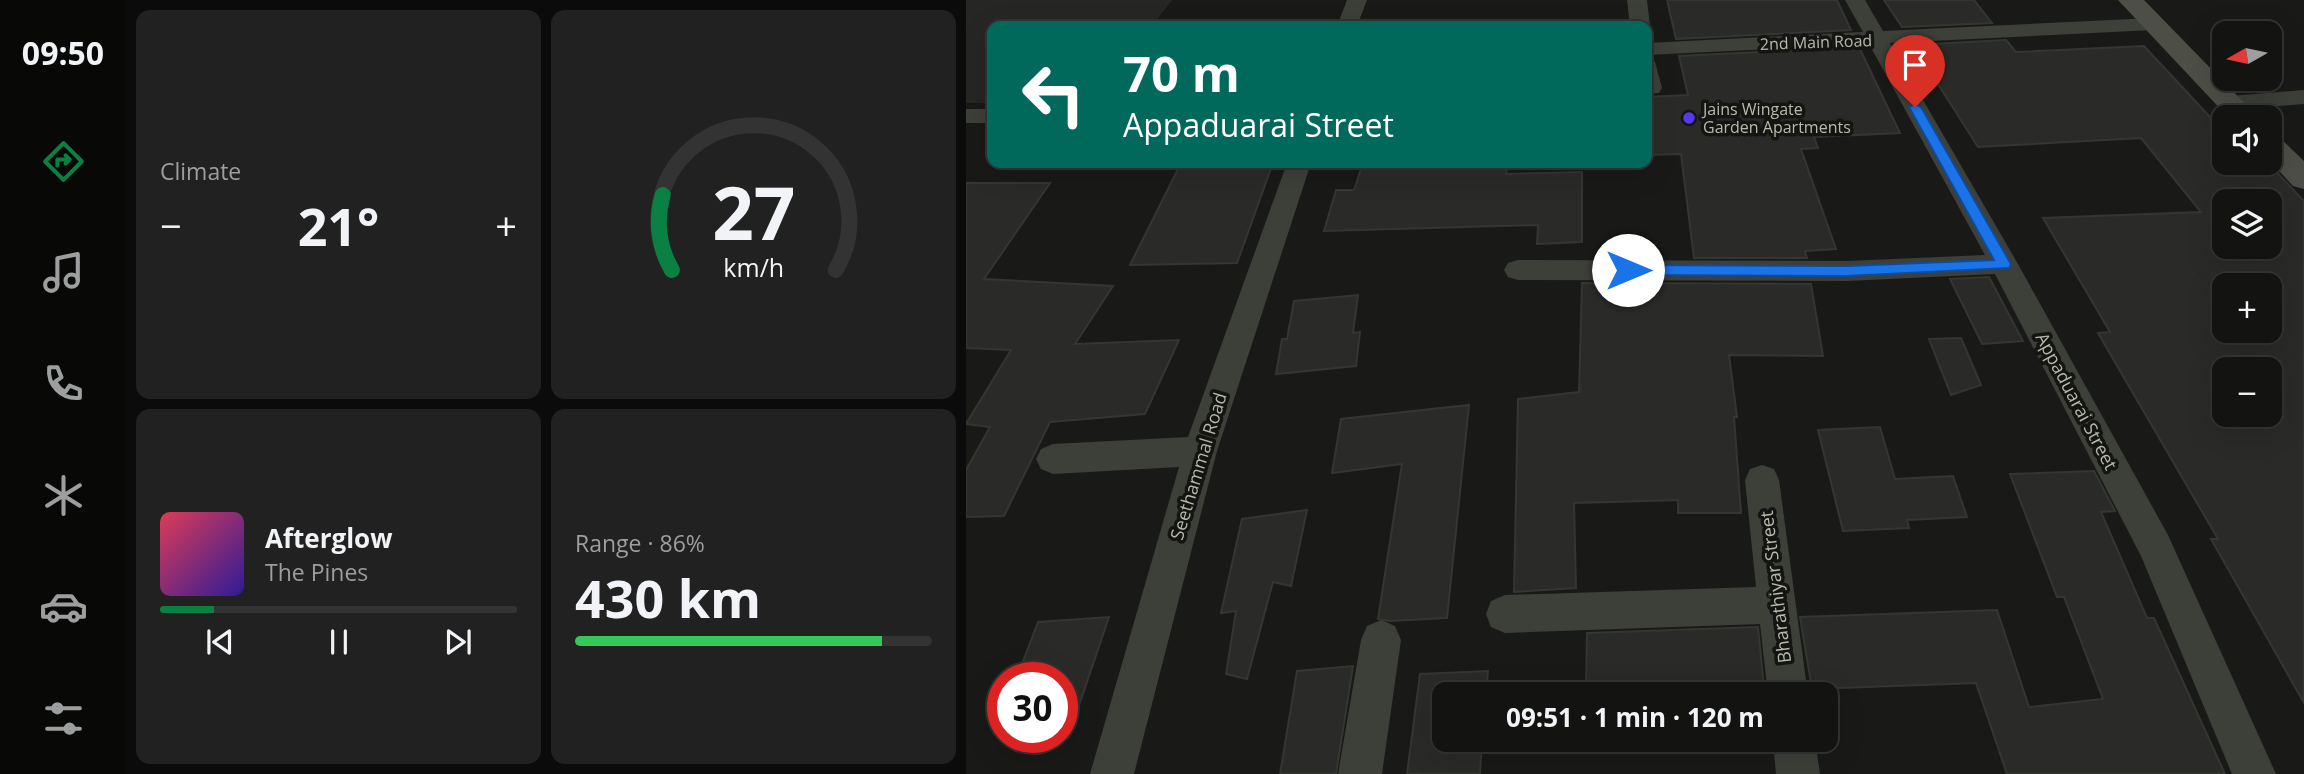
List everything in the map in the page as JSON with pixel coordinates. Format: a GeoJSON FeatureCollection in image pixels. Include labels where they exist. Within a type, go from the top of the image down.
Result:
{"type":"FeatureCollection","features":[{"type":"Feature","properties":{"kind":"main road"},"geometry":{"type":"LineString","coordinates":[[2130,0],[2232,105]]}},
{"type":"Feature","properties":{"kind":"main road"},"geometry":{"type":"LineString","coordinates":[[2282,156],[2304,179]]}},
{"type":"Feature","properties":{"kind":"street"},"geometry":{"type":"LineString","coordinates":[[1349,21],[1357,0]]}},
{"type":"Feature","properties":{"kind":"street"},"geometry":{"type":"LineString","coordinates":[[1637,0],[1639,21]]}},
{"type":"Feature","properties":{"kind":"street","name":"Appaduarai Street"},"geometry":{"type":"LineString","coordinates":[[1855,0],[2004,264],[2155,547],[2255,774]]}},
{"type":"Feature","properties":{"kind":"street","name":"2nd Main Road"},"geometry":{"type":"LineString","coordinates":[[1652,49],[1877,40],[2153,24]]}},
{"type":"Feature","properties":{"kind":"street"},"geometry":{"type":"LineString","coordinates":[[2263,105],[2304,97]]}},
{"type":"Feature","properties":{"kind":"street"},"geometry":{"type":"LineString","coordinates":[[966,116],[987,116]]}},
{"type":"Feature","properties":{"kind":"street","name":"Seethammal Road"},"geometry":{"type":"LineString","coordinates":[[1112,774],[1199,451],[1297,168]]}},
{"type":"Feature","properties":{"kind":"street"},"geometry":{"type":"LineString","coordinates":[[1518,270],[1847,271],[2004,264]]}},
{"type":"Feature","properties":{"kind":"street"},"geometry":{"type":"LineString","coordinates":[[1053,459],[1199,451]]}},
{"type":"Feature","properties":{"kind":"street","name":"Bharathiyar Street"},"geometry":{"type":"LineString","coordinates":[[1762,480],[1786,682]]}},
{"type":"Feature","properties":{"kind":"street"},"geometry":{"type":"LineString","coordinates":[[1505,614],[1777,606]]}},
{"type":"Feature","properties":{"kind":"street"},"geometry":{"type":"LineString","coordinates":[[1360,774],[1381,640]]}},
{"type":"Feature","properties":{"kind":"street"},"geometry":{"type":"LineString","coordinates":[[1795,752],[1798,774]]}},
{"type":"Feature","properties":{"kind":"shaded area"},"geometry":{"type":"Polygon","coordinates":[[[966,0],[1172,0],[1156,21],[987,21],[987,103],[966,103],[966,0]]]}},
{"type":"Feature","properties":{"kind":"building"},"geometry":{"type":"Polygon","coordinates":[[[1667,0],[1837,0],[1851,30],[1676,39],[1667,0]]]}},
{"type":"Feature","properties":{"kind":"building"},"geometry":{"type":"Polygon","coordinates":[[[1884,0],[1974,0],[1992,23],[1902,27],[1884,0]]]}},
{"type":"Feature","properties":{"kind":"building"},"geometry":{"type":"Polygon","coordinates":[[[2006,40],[2016,52],[2144,46],[2212,119],[2212,175],[2279,175],[2304,201],[2304,703],[2211,539],[2218,539],[2098,333],[2110,332],[2043,218],[2201,212],[2141,138],[1978,147],[1913,45],[2006,40]]]}},
{"type":"Feature","properties":{"kind":"building"},"geometry":{"type":"Polygon","coordinates":[[[1859,47],[1900,133],[1814,137],[1818,148],[1801,149],[1836,249],[1805,251],[1807,258],[1694,258],[1681,154],[1652,155],[1652,97],[1688,95],[1679,56],[1859,47]]]}},
{"type":"Feature","properties":{"kind":"building"},"geometry":{"type":"Polygon","coordinates":[[[1178,168],[1271,168],[1237,263],[1130,265],[1178,168]]]}},
{"type":"Feature","properties":{"kind":"building"},"geometry":{"type":"Polygon","coordinates":[[[1361,168],[1507,168],[1506,174],[1582,172],[1582,242],[1537,244],[1538,225],[1324,231],[1336,190],[1354,190],[1361,168]]]}},
{"type":"Feature","properties":{"kind":"building"},"geometry":{"type":"Polygon","coordinates":[[[966,183],[1050,183],[984,279],[1113,286],[1075,344],[1179,340],[1145,414],[1050,422],[1004,516],[966,517],[966,470],[990,427],[966,424],[1011,350],[966,348],[966,183]]]}},
{"type":"Feature","properties":{"kind":"building"},"geometry":{"type":"Polygon","coordinates":[[[1989,277],[2023,341],[1982,344],[1950,279],[1989,277]]]}},
{"type":"Feature","properties":{"kind":"building"},"geometry":{"type":"Polygon","coordinates":[[[1582,283],[1811,284],[1823,356],[1729,355],[1737,417],[1734,417],[1741,513],[1678,513],[1678,500],[1574,503],[1576,588],[1514,592],[1518,399],[1579,392],[1582,283]]]}},
{"type":"Feature","properties":{"kind":"building"},"geometry":{"type":"Polygon","coordinates":[[[1358,295],[1353,333],[1360,332],[1356,366],[1276,374],[1282,339],[1287,339],[1294,301],[1358,295]]]}},
{"type":"Feature","properties":{"kind":"building"},"geometry":{"type":"Polygon","coordinates":[[[1961,338],[1981,385],[1951,395],[1929,339],[1961,338]]]}},
{"type":"Feature","properties":{"kind":"building"},"geometry":{"type":"Polygon","coordinates":[[[1469,405],[1447,618],[1389,621],[1378,619],[1402,464],[1332,473],[1341,419],[1469,405]]]}},
{"type":"Feature","properties":{"kind":"building"},"geometry":{"type":"Polygon","coordinates":[[[1880,427],[1895,479],[1953,476],[1967,517],[1907,520],[1909,528],[1843,531],[1818,430],[1880,427]]]}},
{"type":"Feature","properties":{"kind":"building"},"geometry":{"type":"Polygon","coordinates":[[[2094,471],[2115,511],[2101,512],[2147,618],[2154,618],[2225,774],[2007,774],[1976,683],[1838,688],[1838,682],[1811,682],[1800,617],[1997,610],[2029,707],[2103,699],[2064,597],[2057,597],[2010,474],[2094,471]]]}},
{"type":"Feature","properties":{"kind":"building"},"geometry":{"type":"Polygon","coordinates":[[[1307,510],[1291,586],[1273,582],[1247,679],[1226,674],[1236,611],[1221,613],[1242,519],[1307,510]]]}},
{"type":"Feature","properties":{"kind":"building"},"geometry":{"type":"Polygon","coordinates":[[[1109,617],[1078,708],[1078,662],[1023,662],[1038,622],[1109,617]]]}},
{"type":"Feature","properties":{"kind":"building"},"geometry":{"type":"Polygon","coordinates":[[[1758,627],[1764,682],[1586,682],[1587,633],[1758,627]]]}},
{"type":"Feature","properties":{"kind":"building"},"geometry":{"type":"Polygon","coordinates":[[[1353,666],[1336,774],[1280,774],[1297,671],[1353,666]]]}},
{"type":"Feature","properties":{"kind":"building"},"geometry":{"type":"Polygon","coordinates":[[[1488,671],[1487,682],[1432,682],[1432,752],[1481,752],[1480,774],[1407,774],[1420,674],[1488,671]]]}},
{"type":"Feature","properties":{"kind":"place","name":"Jains Wingate Garden Apartments"},"geometry":{"type":"Point","coordinates":[1689,118]}},
{"type":"Feature","properties":{"kind":"route"},"geometry":{"type":"LineString","coordinates":[[1628,270],[1847,271],[2004,264],[1915,107]]}}]}
